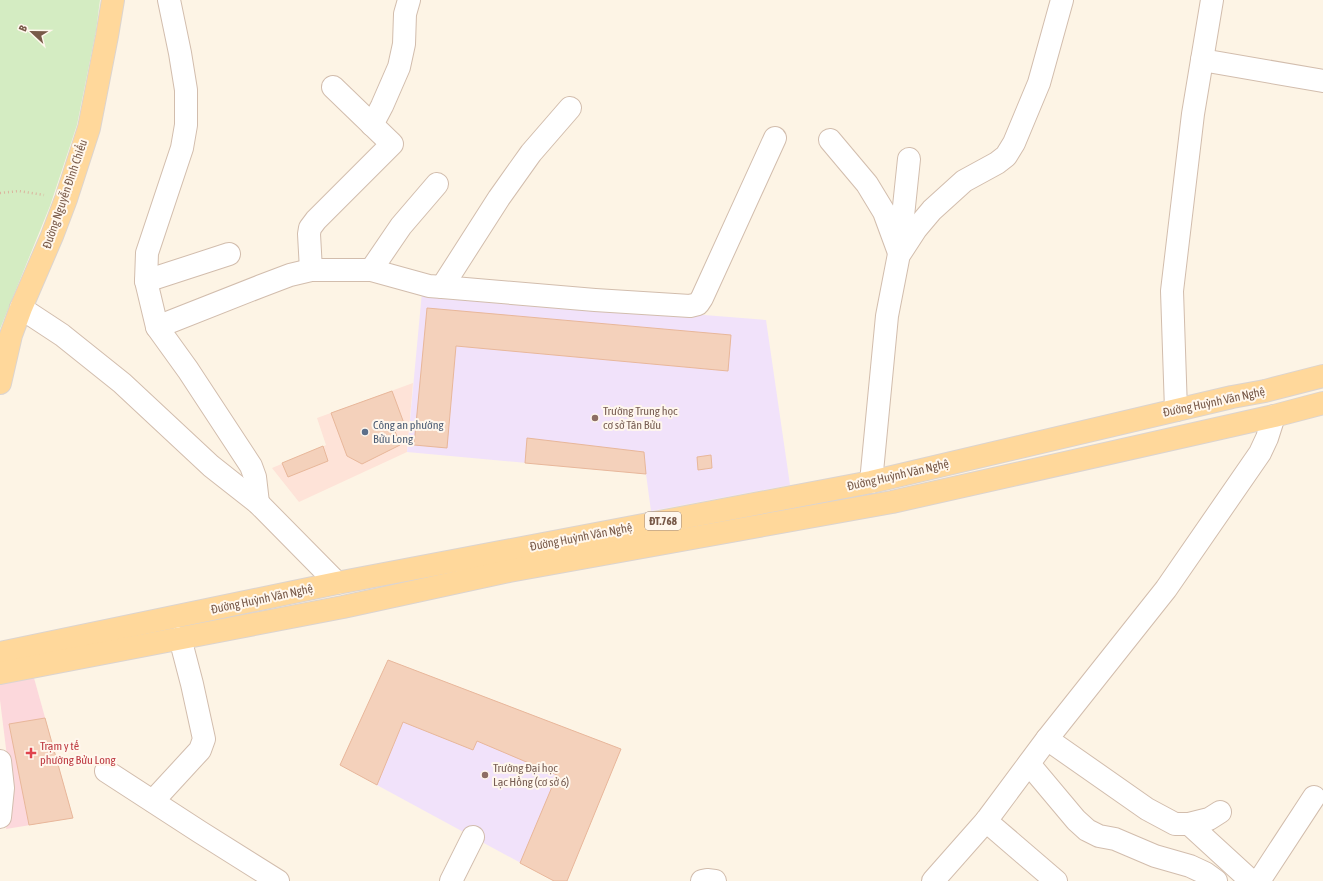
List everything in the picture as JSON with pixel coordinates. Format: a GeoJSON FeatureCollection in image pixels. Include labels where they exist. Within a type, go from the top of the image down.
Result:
{"type":"FeatureCollection","features":[{"type":"Feature","properties":{"kind":"main road","name":"Đường Nguyễn Đình Chiểu"},"geometry":{"type":"LineString","coordinates":[[0,383],[11,335],[66,199],[89,128],[113,0]]}},
{"type":"Feature","properties":{"kind":"main road","name":"Đường Huỳnh Văn Nghệ"},"geometry":{"type":"LineString","coordinates":[[0,653],[338,583],[871,482],[1232,397],[1265,391],[1323,376]]}},
{"type":"Feature","properties":{"kind":"main road"},"geometry":{"type":"LineString","coordinates":[[1265,391],[1274,416]]}},
{"type":"Feature","properties":{"kind":"main road","name":"Đường Huỳnh Văn Nghệ"},"geometry":{"type":"LineString","coordinates":[[0,673],[343,606],[509,571],[892,502],[1274,416],[1323,403]]}},
{"type":"Feature","properties":{"kind":"main road"},"geometry":{"type":"LineString","coordinates":[[338,583],[343,606]]}},
{"type":"Feature","properties":{"kind":"street"},"geometry":{"type":"LineString","coordinates":[[169,0],[186,90],[186,125],[182,148],[147,253],[146,281],[157,327],[188,370],[251,466],[255,477],[258,503]]}},
{"type":"Feature","properties":{"kind":"street"},"geometry":{"type":"LineString","coordinates":[[372,125],[399,67],[404,44],[405,14],[410,0]]}},
{"type":"Feature","properties":{"kind":"street"},"geometry":{"type":"LineString","coordinates":[[899,254],[916,229],[932,210],[964,181],[1006,156],[1014,144],[1039,83],[1062,0]]}},
{"type":"Feature","properties":{"kind":"street"},"geometry":{"type":"LineString","coordinates":[[1176,410],[1172,291],[1193,114],[1212,0]]}},
{"type":"Feature","properties":{"kind":"street"},"geometry":{"type":"LineString","coordinates":[[1202,60],[1323,81]]}},
{"type":"Feature","properties":{"kind":"street"},"geometry":{"type":"LineString","coordinates":[[311,270],[310,228],[316,220],[392,144],[333,87]]}},
{"type":"Feature","properties":{"kind":"street"},"geometry":{"type":"LineString","coordinates":[[442,287],[499,198],[530,153],[570,108]]}},
{"type":"Feature","properties":{"kind":"street"},"geometry":{"type":"LineString","coordinates":[[157,327],[268,283],[311,270],[371,270],[429,286],[595,300],[690,306],[698,304],[775,138]]}},
{"type":"Feature","properties":{"kind":"street"},"geometry":{"type":"LineString","coordinates":[[830,140],[867,184],[884,212],[899,254]]}},
{"type":"Feature","properties":{"kind":"street"},"geometry":{"type":"LineString","coordinates":[[871,482],[887,316],[899,254],[909,159]]}},
{"type":"Feature","properties":{"kind":"street"},"geometry":{"type":"LineString","coordinates":[[371,270],[401,226],[437,184]]}},
{"type":"Feature","properties":{"kind":"street"},"geometry":{"type":"LineString","coordinates":[[146,281],[229,254]]}},
{"type":"Feature","properties":{"kind":"street"},"geometry":{"type":"LineString","coordinates":[[21,308],[62,335],[151,409],[211,466],[258,503],[338,583]]}},
{"type":"Feature","properties":{"kind":"street"},"geometry":{"type":"LineString","coordinates":[[933,881],[986,821],[1047,739],[1166,589],[1260,453],[1267,438],[1274,416]]}},
{"type":"Feature","properties":{"kind":"street"},"geometry":{"type":"LineString","coordinates":[[153,802],[200,750],[204,739],[180,638]]}},
{"type":"Feature","properties":{"kind":"street"},"geometry":{"type":"LineString","coordinates":[[1047,739],[1147,809],[1175,824],[1189,824],[1209,819],[1220,812]]}},
{"type":"Feature","properties":{"kind":"street"},"geometry":{"type":"LineString","coordinates":[[0,761],[4,788],[0,817]]}},
{"type":"Feature","properties":{"kind":"street"},"geometry":{"type":"LineString","coordinates":[[1029,764],[1076,820],[1087,830],[1099,836],[1115,839],[1155,856],[1190,866],[1205,873],[1216,881]]}},
{"type":"Feature","properties":{"kind":"street"},"geometry":{"type":"LineString","coordinates":[[106,771],[278,881]]}},
{"type":"Feature","properties":{"kind":"street"},"geometry":{"type":"LineString","coordinates":[[1189,824],[1248,878],[1256,881],[1261,878],[1314,797]]}},
{"type":"Feature","properties":{"kind":"street"},"geometry":{"type":"LineString","coordinates":[[986,821],[1056,881]]}},
{"type":"Feature","properties":{"kind":"street"},"geometry":{"type":"LineString","coordinates":[[451,881],[473,837]]}},
{"type":"Feature","properties":{"kind":"street"},"geometry":{"type":"LineString","coordinates":[[702,881],[715,881]]}},
{"type":"Feature","properties":{"kind":"path"},"geometry":{"type":"LineString","coordinates":[[0,193],[19,191],[66,199]]}},
{"type":"Feature","properties":{"kind":"shaded area","name":"Trường Trung học cơ sở Tân Bửu"},"geometry":{"type":"Polygon","coordinates":[[[422,292],[766,320],[790,485],[651,511],[646,474],[407,452],[422,292]]]}},
{"type":"Feature","properties":{"kind":"shaded area","name":"Công an phường Bửu Long"},"geometry":{"type":"Polygon","coordinates":[[[413,383],[407,452],[299,502],[272,468],[326,445],[317,418],[413,383]]]}},
{"type":"Feature","properties":{"kind":"shaded area","name":"Trường Đại học Lạc Hồng (cơ sở 6)"},"geometry":{"type":"Polygon","coordinates":[[[388,660],[621,749],[567,881],[554,881],[340,765],[388,660]]]}},
{"type":"Feature","properties":{"kind":"shaded area","name":"Trạm y tế phường Bửu Long"},"geometry":{"type":"Polygon","coordinates":[[[34,678],[73,818],[6,829],[11,801],[11,789],[0,700],[0,684],[34,678]]]}},
{"type":"Feature","properties":{"kind":"green space"},"geometry":{"type":"Polygon","coordinates":[[[0,0],[100,0],[96,31],[77,125],[50,206],[0,329],[0,0]]]}},
{"type":"Feature","properties":{"kind":"building"},"geometry":{"type":"Polygon","coordinates":[[[427,308],[731,335],[728,371],[456,346],[447,448],[414,445],[427,308]]]}},
{"type":"Feature","properties":{"kind":"building"},"geometry":{"type":"Polygon","coordinates":[[[392,391],[405,426],[395,431],[400,445],[362,464],[347,456],[331,413],[392,391]]]}},
{"type":"Feature","properties":{"kind":"building"},"geometry":{"type":"Polygon","coordinates":[[[527,438],[644,452],[646,474],[525,463],[527,438]]]}},
{"type":"Feature","properties":{"kind":"building"},"geometry":{"type":"Polygon","coordinates":[[[323,446],[328,461],[288,477],[282,463],[323,446]]]}},
{"type":"Feature","properties":{"kind":"building"},"geometry":{"type":"Polygon","coordinates":[[[711,455],[712,468],[698,470],[697,457],[711,455]]]}},
{"type":"Feature","properties":{"kind":"building"},"geometry":{"type":"Polygon","coordinates":[[[388,660],[621,749],[567,881],[554,881],[520,863],[557,775],[477,741],[473,750],[403,722],[377,785],[340,765],[388,660]]]}},
{"type":"Feature","properties":{"kind":"building"},"geometry":{"type":"Polygon","coordinates":[[[45,718],[73,818],[29,825],[9,724],[45,718]]]}},
{"type":"Feature","properties":{"kind":"place","name":"Trường Trung học cơ sở Tân Bửu"},"geometry":{"type":"Point","coordinates":[595,418]}},
{"type":"Feature","properties":{"kind":"place","name":"Công an phường Bửu Long"},"geometry":{"type":"Point","coordinates":[365,432]}},
{"type":"Feature","properties":{"kind":"place","name":"Trạm y tế phường Bửu Long"},"geometry":{"type":"Point","coordinates":[31,753]}},
{"type":"Feature","properties":{"kind":"place","name":"Trường Đại học Lạc Hồng (cơ sở 6)"},"geometry":{"type":"Point","coordinates":[485,775]}}]}
